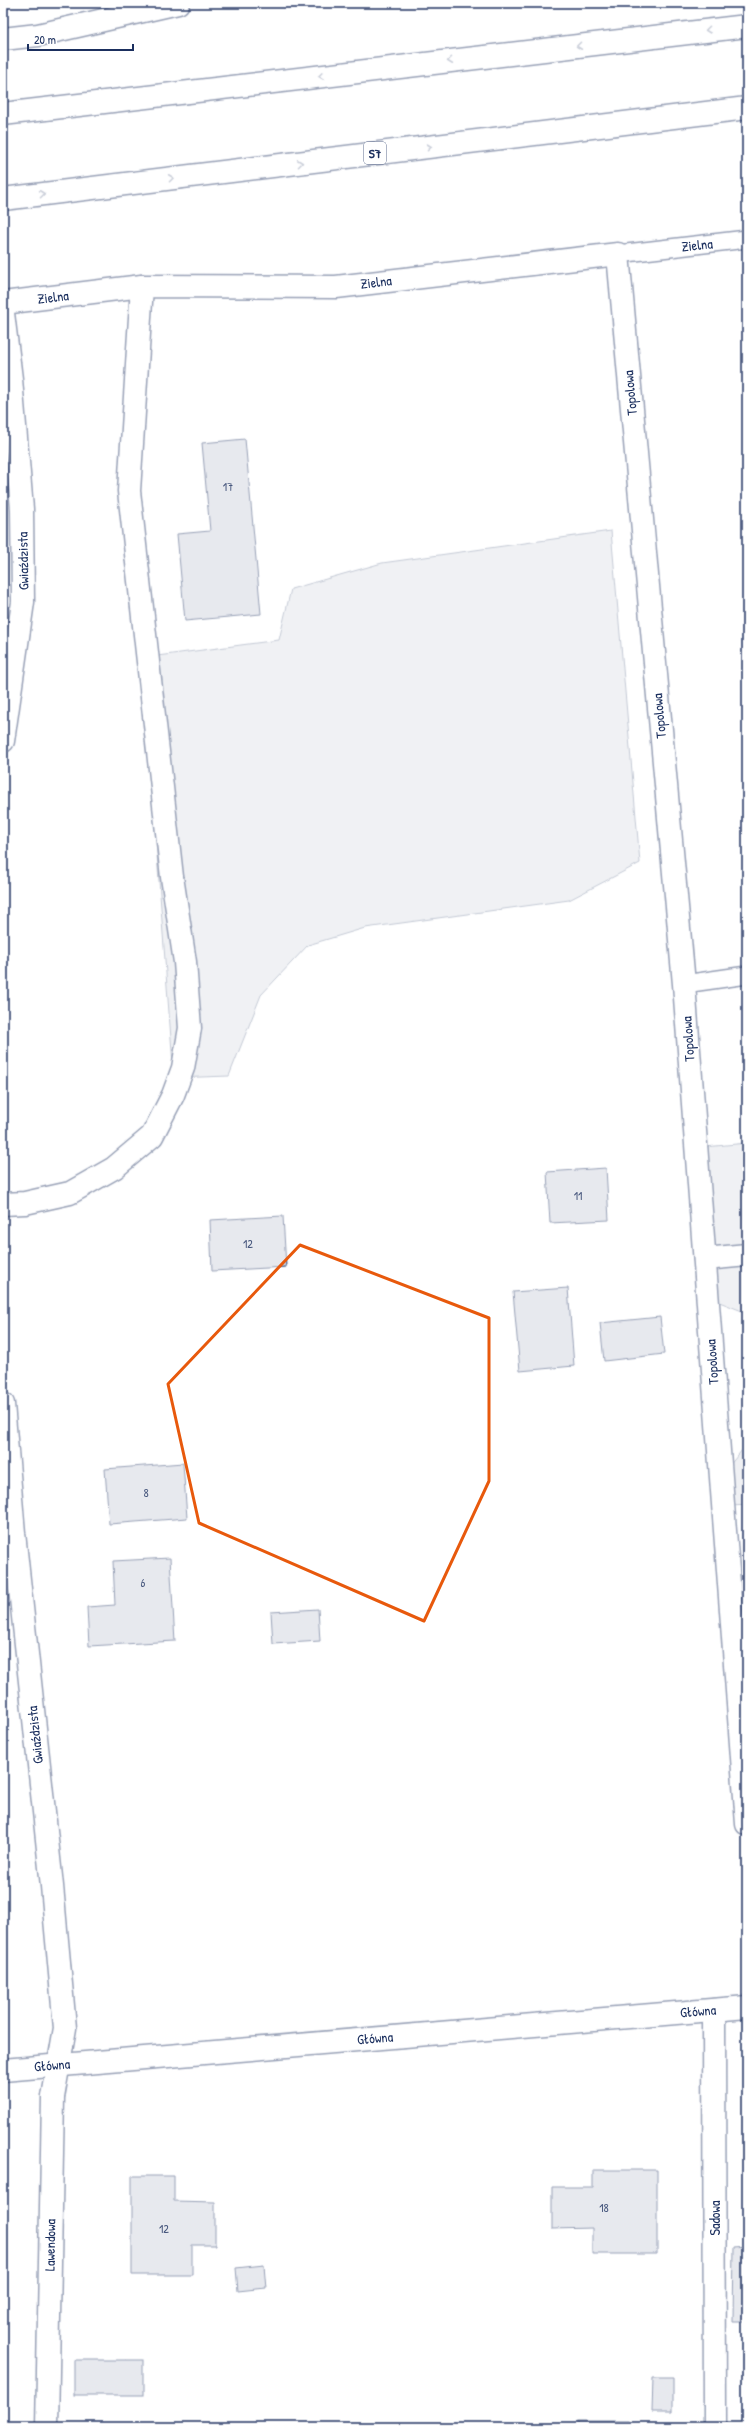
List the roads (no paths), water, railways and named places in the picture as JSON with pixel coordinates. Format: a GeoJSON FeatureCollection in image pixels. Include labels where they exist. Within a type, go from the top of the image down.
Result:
{"type":"FeatureCollection","features":[{"type":"Feature","properties":{"kind":"main road"},"geometry":{"type":"LineString","coordinates":[[3,39],[38,35],[128,9],[178,3]]}},
{"type":"Feature","properties":{"kind":"main road"},"geometry":{"type":"LineString","coordinates":[[3,114],[747,26]]}},
{"type":"Feature","properties":{"kind":"main road","name":"S7"},"geometry":{"type":"LineString","coordinates":[[3,199],[747,108]]}},
{"type":"Feature","properties":{"kind":"main road","name":"Zielna"},"geometry":{"type":"LineString","coordinates":[[3,303],[142,286],[336,287],[618,254]]}},
{"type":"Feature","properties":{"kind":"main road","name":"Topolowa"},"geometry":{"type":"LineString","coordinates":[[618,254],[684,984],[747,1824]]}},
{"type":"Feature","properties":{"kind":"main road"},"geometry":{"type":"LineString","coordinates":[[3,1204],[25,1203],[70,1193],[114,1168],[152,1136],[173,1095],[182,1068],[190,1028],[185,962],[169,846],[129,491],[142,286]]}},
{"type":"Feature","properties":{"kind":"main road","name":"Gwiaździsta"},"geometry":{"type":"LineString","coordinates":[[3,313],[11,379],[22,509],[23,602],[3,742]]}},
{"type":"Feature","properties":{"kind":"main road"},"geometry":{"type":"LineString","coordinates":[[705,1259],[747,1254]]}},
{"type":"Feature","properties":{"kind":"main road","name":"Gwiaździsta"},"geometry":{"type":"LineString","coordinates":[[3,1404],[14,1533],[52,1886],[65,2028],[60,2065]]}},
{"type":"Feature","properties":{"kind":"main road","name":"Główna"},"geometry":{"type":"LineString","coordinates":[[3,2070],[747,2008]]}},
{"type":"Feature","properties":{"kind":"main road","name":"Sadowa"},"geometry":{"type":"LineString","coordinates":[[714,2010],[715,2427]]}},
{"type":"Feature","properties":{"kind":"main road","name":"Lawendowa"},"geometry":{"type":"LineString","coordinates":[[47,2427],[53,2097],[60,2065]]}},
{"type":"Feature","properties":{"kind":"lane","name":"Zielna"},"geometry":{"type":"LineString","coordinates":[[618,254],[747,240]]}},
{"type":"Feature","properties":{"kind":"lane"},"geometry":{"type":"LineString","coordinates":[[684,984],[747,975]]}}]}
